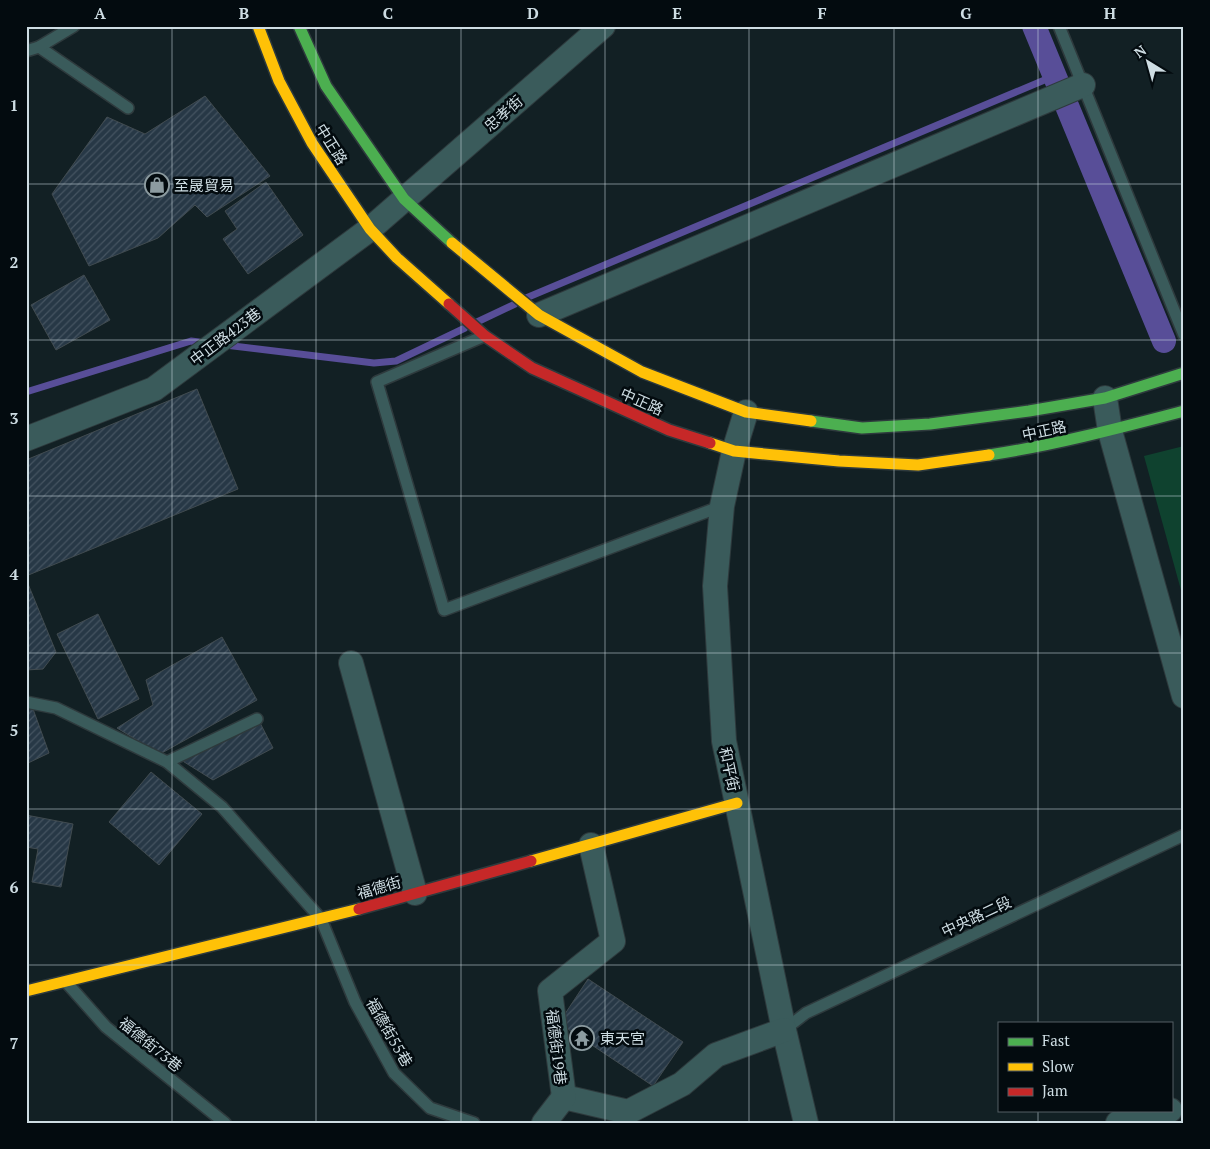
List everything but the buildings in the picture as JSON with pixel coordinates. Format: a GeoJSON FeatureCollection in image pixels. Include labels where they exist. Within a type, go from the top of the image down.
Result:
{"type":"FeatureCollection","features":[{"type":"Feature","properties":{"kind":"street","name":"中正路"},"geometry":{"type":"LineString","coordinates":[[258,26],[279,81],[312,142],[370,228],[397,258],[485,336],[532,368],[669,430],[734,451],[839,461],[918,465],[1033,448],[1110,431],[1184,411]]}},
{"type":"Feature","properties":{"kind":"street","name":"中正路"},"geometry":{"type":"LineString","coordinates":[[300,26],[326,86],[404,199],[441,233],[539,315],[642,372],[746,412],[862,428],[930,424],[1029,411],[1105,398],[1184,373]]}},
{"type":"Feature","properties":{"kind":"street","name":"忠孝街"},"geometry":{"type":"LineString","coordinates":[[404,199],[603,26]]}},
{"type":"Feature","properties":{"kind":"street"},"geometry":{"type":"LineString","coordinates":[[539,315],[1083,85]]}},
{"type":"Feature","properties":{"kind":"street","name":"中正路423巷"},"geometry":{"type":"LineString","coordinates":[[26,439],[154,389],[370,228],[404,199]]}},
{"type":"Feature","properties":{"kind":"street"},"geometry":{"type":"LineString","coordinates":[[1105,398],[1110,431],[1184,696]]}},
{"type":"Feature","properties":{"kind":"street","name":"和平街"},"geometry":{"type":"LineString","coordinates":[[746,412],[734,451],[722,506],[715,586],[724,741],[784,1030],[806,1123]]}},
{"type":"Feature","properties":{"kind":"street"},"geometry":{"type":"LineString","coordinates":[[351,663],[415,893]]}},
{"type":"Feature","properties":{"kind":"street","name":"福德街"},"geometry":{"type":"LineString","coordinates":[[30,990],[321,919],[737,804]]}},
{"type":"Feature","properties":{"kind":"street","name":"福德街19巷"},"geometry":{"type":"LineString","coordinates":[[591,845],[613,941],[550,991],[564,1097],[628,1112],[682,1084],[716,1055],[784,1030]]}},
{"type":"Feature","properties":{"kind":"street"},"geometry":{"type":"LineString","coordinates":[[544,1123],[564,1097]]}},
{"type":"Feature","properties":{"kind":"street"},"geometry":{"type":"LineString","coordinates":[[1118,1123],[1163,1112]]}},
{"type":"Feature","properties":{"kind":"lane"},"geometry":{"type":"LineString","coordinates":[[26,51],[39,47],[74,26]]}},
{"type":"Feature","properties":{"kind":"lane"},"geometry":{"type":"LineString","coordinates":[[1060,26],[1184,335]]}},
{"type":"Feature","properties":{"kind":"lane"},"geometry":{"type":"LineString","coordinates":[[39,47],[128,108]]}},
{"type":"Feature","properties":{"kind":"lane"},"geometry":{"type":"LineString","coordinates":[[485,336],[377,382],[444,610],[722,506]]}},
{"type":"Feature","properties":{"kind":"lane","name":"福德街55巷"},"geometry":{"type":"LineString","coordinates":[[26,702],[56,708],[167,762],[222,808],[321,919],[355,1002],[394,1073],[430,1108],[474,1123]]}},
{"type":"Feature","properties":{"kind":"lane"},"geometry":{"type":"LineString","coordinates":[[167,762],[257,719]]}},
{"type":"Feature","properties":{"kind":"lane","name":"中央路二段"},"geometry":{"type":"LineString","coordinates":[[784,1030],[806,1013],[1184,835]]}},
{"type":"Feature","properties":{"kind":"lane"},"geometry":{"type":"LineString","coordinates":[[26,976],[30,990]]}},
{"type":"Feature","properties":{"kind":"lane","name":"福德街73巷"},"geometry":{"type":"LineString","coordinates":[[65,981],[106,1027],[225,1123]]}},
{"type":"Feature","properties":{"kind":"green space"},"geometry":{"type":"Polygon","coordinates":[[[1184,446],[1184,601],[1144,456],[1184,446]]]}},
{"type":"Feature","properties":{"kind":"waterway"},"geometry":{"type":"LineString","coordinates":[[1034,26],[1164,341]]}},
{"type":"Feature","properties":{"kind":"waterway"},"geometry":{"type":"LineString","coordinates":[[526,298],[1054,76]]}},
{"type":"Feature","properties":{"kind":"waterway"},"geometry":{"type":"LineString","coordinates":[[477,322],[515,304]]}},
{"type":"Feature","properties":{"kind":"waterway"},"geometry":{"type":"LineString","coordinates":[[225,345],[374,363],[396,361],[465,328]]}},
{"type":"Feature","properties":{"kind":"waterway"},"geometry":{"type":"LineString","coordinates":[[26,392],[191,341],[207,343]]}},
{"type":"Feature","properties":{"kind":"traffic: fast"},"geometry":{"type":"LineString","coordinates":[[299,26],[326,86],[404,199],[452,243]]}},
{"type":"Feature","properties":{"kind":"traffic: fast"},"geometry":{"type":"LineString","coordinates":[[811,421],[862,428],[930,424],[1029,411],[1105,398],[1184,373]]}},
{"type":"Feature","properties":{"kind":"traffic: fast"},"geometry":{"type":"LineString","coordinates":[[989,455],[1063,441],[1184,411]]}},
{"type":"Feature","properties":{"kind":"traffic: slow"},"geometry":{"type":"LineString","coordinates":[[258,26],[279,81],[312,143],[370,229],[397,258],[449,304]]}},
{"type":"Feature","properties":{"kind":"traffic: slow"},"geometry":{"type":"LineString","coordinates":[[452,243],[539,315],[642,372],[746,412],[811,421]]}},
{"type":"Feature","properties":{"kind":"traffic: slow"},"geometry":{"type":"LineString","coordinates":[[710,443],[734,451],[839,461],[918,465],[989,455]]}},
{"type":"Feature","properties":{"kind":"traffic: slow"},"geometry":{"type":"LineString","coordinates":[[531,861],[737,803]]}},
{"type":"Feature","properties":{"kind":"traffic: slow"},"geometry":{"type":"LineString","coordinates":[[26,991],[359,909]]}},
{"type":"Feature","properties":{"kind":"traffic: jam"},"geometry":{"type":"LineString","coordinates":[[449,304],[485,336],[532,368],[669,430],[710,443]]}},
{"type":"Feature","properties":{"kind":"traffic: jam"},"geometry":{"type":"LineString","coordinates":[[359,909],[531,861]]}},
{"type":"Feature","properties":{"kind":"place","name":"至晟貿易"},"geometry":{"type":"Point","coordinates":[157,185]}},
{"type":"Feature","properties":{"kind":"place","name":"東天宮"},"geometry":{"type":"Point","coordinates":[582,1038]}}]}
